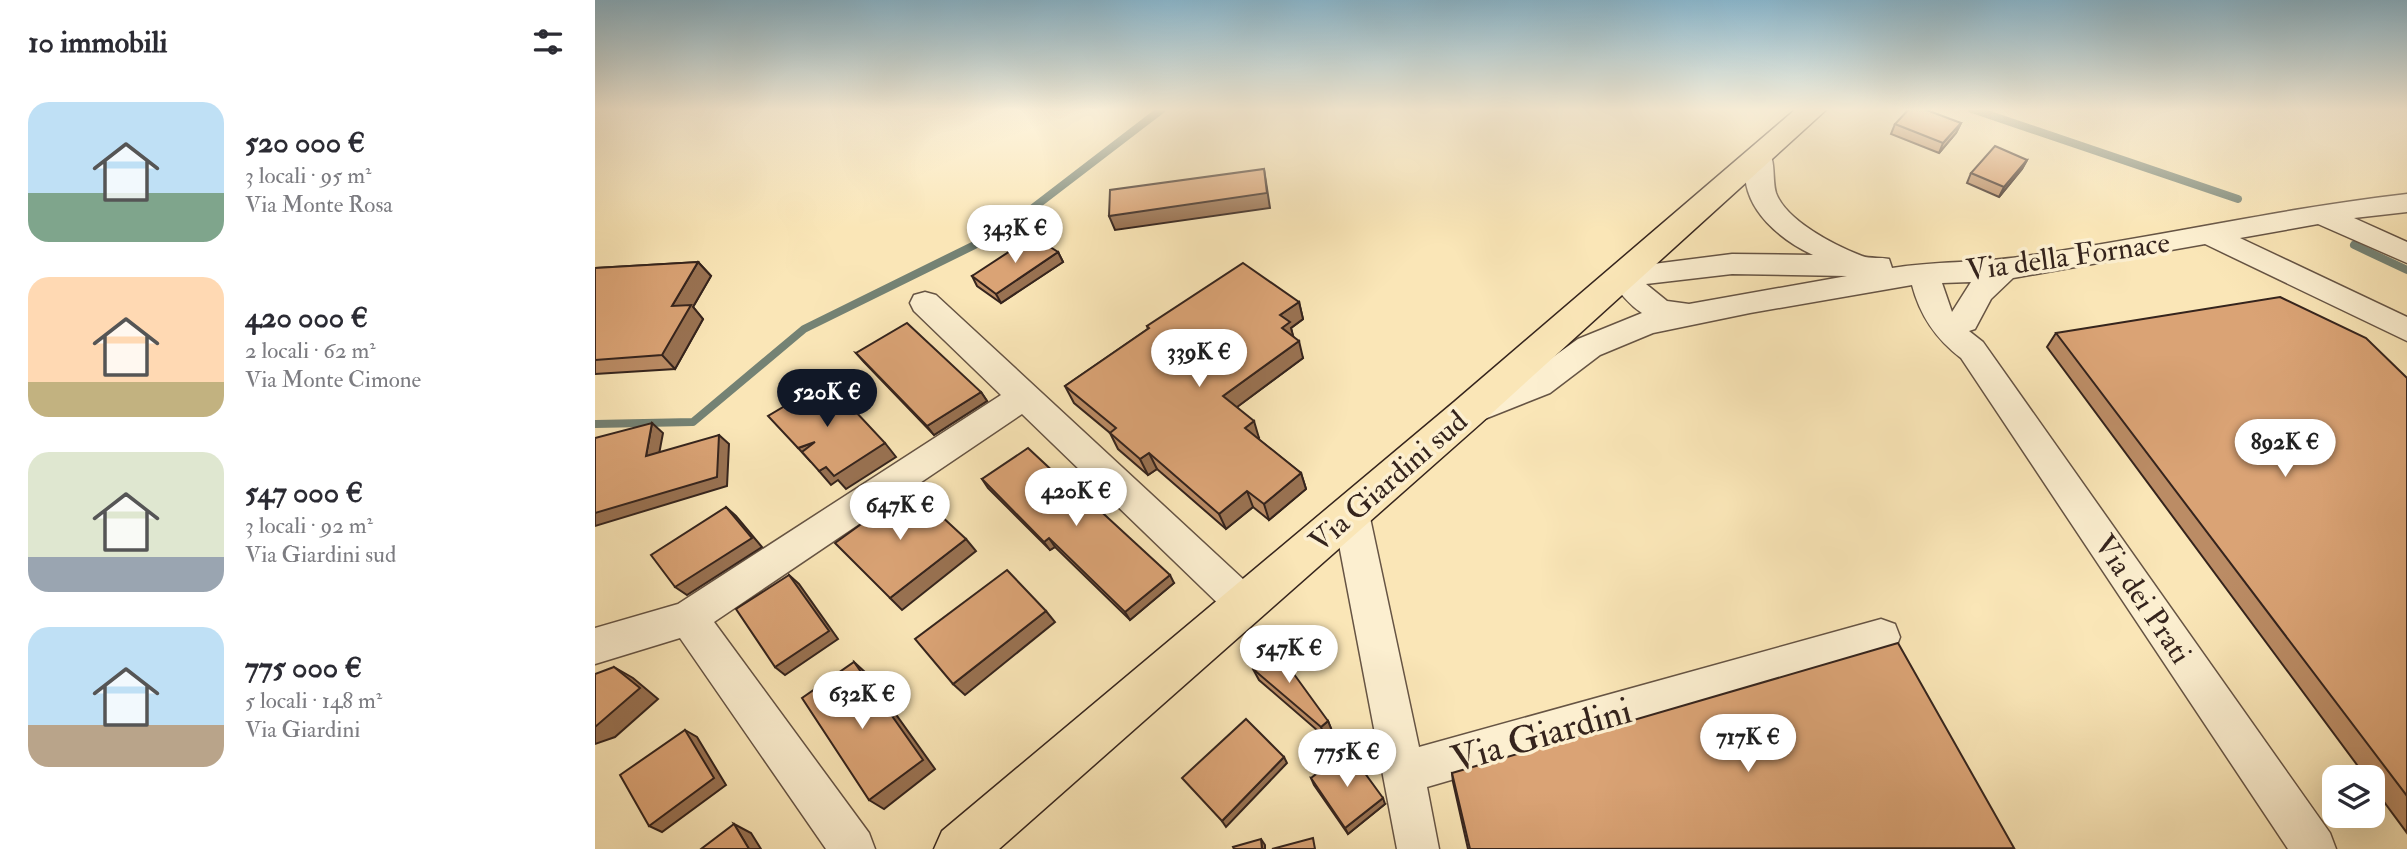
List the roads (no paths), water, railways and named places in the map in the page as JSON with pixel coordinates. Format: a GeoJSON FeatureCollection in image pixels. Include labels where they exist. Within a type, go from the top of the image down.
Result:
{"type":"FeatureCollection","features":[{"type":"Feature","properties":{"kind":"main road","name":"Via Giardini sud"},"geometry":{"type":"LineString","coordinates":[[960,849],[1467,413],[1767,149]]}},
{"type":"Feature","properties":{"kind":"street"},"geometry":{"type":"LineString","coordinates":[[1759,156],[1759,186],[1766,201],[1789,229],[1877,275],[1895,292],[1957,328],[1983,287],[2006,268]]}},
{"type":"Feature","properties":{"kind":"street","name":"Via della Fornace"},"geometry":{"type":"LineString","coordinates":[[1925,273],[2006,268],[2407,203]]}},
{"type":"Feature","properties":{"kind":"street"},"geometry":{"type":"LineString","coordinates":[[2322,215],[2407,253]]}},
{"type":"Feature","properties":{"kind":"street"},"geometry":{"type":"LineString","coordinates":[[2210,234],[2407,330]]}},
{"type":"Feature","properties":{"kind":"street"},"geometry":{"type":"LineString","coordinates":[[1691,313],[1659,312],[1633,290],[1624,276],[1732,264],[1877,275],[1925,273]]}},
{"type":"Feature","properties":{"kind":"street","name":"Via dei Prati"},"geometry":{"type":"LineString","coordinates":[[1925,273],[1949,292],[1957,328],[2315,849]]}},
{"type":"Feature","properties":{"kind":"street"},"geometry":{"type":"LineString","coordinates":[[1467,413],[1539,384],[1589,347],[1647,323],[1877,275]]}},
{"type":"Feature","properties":{"kind":"street"},"geometry":{"type":"LineString","coordinates":[[925,303],[1244,604]]}},
{"type":"Feature","properties":{"kind":"street"},"geometry":{"type":"LineString","coordinates":[[595,646],[688,618],[1023,397]]}},
{"type":"Feature","properties":{"kind":"street"},"geometry":{"type":"LineString","coordinates":[[1351,513],[1419,847]]}},
{"type":"Feature","properties":{"kind":"street"},"geometry":{"type":"LineString","coordinates":[[688,618],[853,849]]}},
{"type":"Feature","properties":{"kind":"street","name":"Via Giardini"},"geometry":{"type":"LineString","coordinates":[[1403,773],[1881,637]]}},
{"type":"Feature","properties":{"kind":"waterway"},"geometry":{"type":"LineString","coordinates":[[595,424],[693,422],[804,329],[1003,231],[1110,149]]}},
{"type":"Feature","properties":{"kind":"waterway"},"geometry":{"type":"LineString","coordinates":[[2089,149],[2238,199]]}},
{"type":"Feature","properties":{"kind":"waterway"},"geometry":{"type":"LineString","coordinates":[[2354,245],[2407,270]]}}]}
